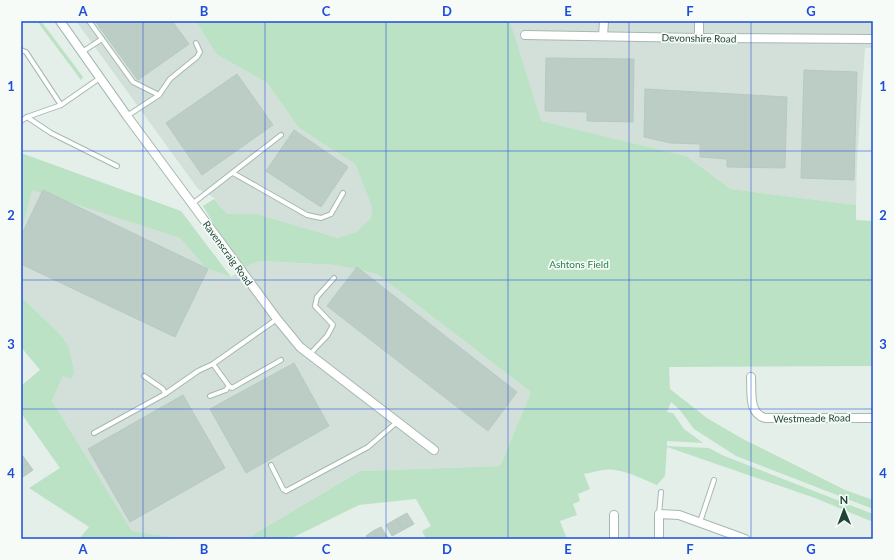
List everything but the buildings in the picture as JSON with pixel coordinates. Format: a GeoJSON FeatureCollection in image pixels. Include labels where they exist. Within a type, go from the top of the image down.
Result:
{"type":"FeatureCollection","features":[{"type":"Feature","properties":{"kind":"street","name":"Ravenscraig Road"},"geometry":{"type":"LineString","coordinates":[[60,21],[127,116],[276,319],[300,347],[434,450]]}},
{"type":"Feature","properties":{"kind":"street"},"geometry":{"type":"LineString","coordinates":[[603,36],[604,21]]}},
{"type":"Feature","properties":{"kind":"street"},"geometry":{"type":"LineString","coordinates":[[699,21],[699,38]]}},
{"type":"Feature","properties":{"kind":"street","name":"Devonshire Road"},"geometry":{"type":"LineString","coordinates":[[525,35],[873,39]]}},
{"type":"Feature","properties":{"kind":"street","name":"Westmeade Road"},"geometry":{"type":"LineString","coordinates":[[751,377],[753,407],[755,413],[760,417],[873,418]]}},
{"type":"Feature","properties":{"kind":"street"},"geometry":{"type":"LineString","coordinates":[[742,388],[751,387]]}},
{"type":"Feature","properties":{"kind":"street"},"geometry":{"type":"LineString","coordinates":[[614,513],[614,539]]}},
{"type":"Feature","properties":{"kind":"street"},"geometry":{"type":"LineString","coordinates":[[659,539],[659,514],[679,515],[745,539]]}},
{"type":"Feature","properties":{"kind":"lane"},"geometry":{"type":"LineString","coordinates":[[89,21],[133,82],[159,95]]}},
{"type":"Feature","properties":{"kind":"lane"},"geometry":{"type":"LineString","coordinates":[[82,52],[102,39]]}},
{"type":"Feature","properties":{"kind":"lane"},"geometry":{"type":"LineString","coordinates":[[127,116],[159,95],[170,79],[197,57],[200,52],[196,43]]}},
{"type":"Feature","properties":{"kind":"lane"},"geometry":{"type":"LineString","coordinates":[[21,50],[26,52],[61,104]]}},
{"type":"Feature","properties":{"kind":"lane"},"geometry":{"type":"LineString","coordinates":[[21,121],[61,104],[100,78]]}},
{"type":"Feature","properties":{"kind":"lane"},"geometry":{"type":"LineString","coordinates":[[28,117],[51,133],[117,166]]}},
{"type":"Feature","properties":{"kind":"lane"},"geometry":{"type":"LineString","coordinates":[[192,204],[281,135]]}},
{"type":"Feature","properties":{"kind":"lane"},"geometry":{"type":"LineString","coordinates":[[232,173],[307,215],[321,218],[331,214],[343,193]]}},
{"type":"Feature","properties":{"kind":"lane"},"geometry":{"type":"LineString","coordinates":[[310,354],[327,336],[333,325],[315,306],[317,297],[334,278]]}},
{"type":"Feature","properties":{"kind":"lane"},"geometry":{"type":"LineString","coordinates":[[94,433],[165,394],[198,371],[213,364],[276,319]]}},
{"type":"Feature","properties":{"kind":"lane"},"geometry":{"type":"LineString","coordinates":[[213,364],[232,388],[282,360]]}},
{"type":"Feature","properties":{"kind":"lane"},"geometry":{"type":"LineString","coordinates":[[144,376],[163,389],[165,394]]}},
{"type":"Feature","properties":{"kind":"lane"},"geometry":{"type":"LineString","coordinates":[[210,396],[226,390],[229,386]]}},
{"type":"Feature","properties":{"kind":"lane"},"geometry":{"type":"LineString","coordinates":[[270,465],[283,489],[286,491],[368,447],[397,422]]}},
{"type":"Feature","properties":{"kind":"lane"},"geometry":{"type":"LineString","coordinates":[[700,522],[714,480]]}},
{"type":"Feature","properties":{"kind":"lane"},"geometry":{"type":"LineString","coordinates":[[659,514],[661,492]]}},
{"type":"Feature","properties":{"kind":"shaded area"},"geometry":{"type":"Polygon","coordinates":[[[76,21],[196,21],[216,54],[267,83],[299,128],[355,164],[372,207],[371,218],[356,232],[338,238],[257,214],[227,214],[213,197],[198,189],[76,21]]]}},
{"type":"Feature","properties":{"kind":"shaded area"},"geometry":{"type":"Polygon","coordinates":[[[510,21],[873,21],[873,48],[865,48],[857,159],[856,205],[731,189],[686,156],[540,121],[510,21]]]}},
{"type":"Feature","properties":{"kind":"shaded area"},"geometry":{"type":"Polygon","coordinates":[[[32,189],[180,238],[206,268],[231,277],[245,267],[260,261],[336,265],[377,274],[531,392],[500,466],[360,471],[246,539],[186,539],[132,531],[52,401],[63,376],[60,334],[21,297],[21,233],[32,189]]]}},
{"type":"Feature","properties":{"kind":"green space"},"geometry":{"type":"Polygon","coordinates":[[[37,21],[41,21],[83,77],[81,80],[37,21]]]}},
{"type":"Feature","properties":{"kind":"green space","name":"Ashtons Field"},"geometry":{"type":"Polygon","coordinates":[[[196,21],[510,21],[541,121],[686,156],[731,189],[856,205],[856,220],[873,221],[873,366],[669,367],[670,389],[707,418],[741,438],[845,490],[873,500],[873,509],[736,456],[694,429],[679,409],[671,402],[667,412],[673,413],[684,429],[703,443],[667,441],[667,446],[709,448],[722,455],[873,514],[873,522],[815,498],[667,447],[665,476],[657,485],[631,474],[615,470],[603,470],[584,474],[590,489],[578,494],[580,501],[573,504],[577,515],[560,521],[567,539],[426,539],[422,531],[431,526],[416,499],[359,505],[290,539],[246,539],[360,471],[500,466],[531,392],[377,274],[336,265],[260,261],[245,267],[216,228],[203,206],[214,199],[227,214],[257,214],[338,238],[356,232],[371,218],[372,207],[355,164],[299,128],[267,83],[216,54],[196,21]]]}},
{"type":"Feature","properties":{"kind":"green space"},"geometry":{"type":"Polygon","coordinates":[[[21,153],[181,211],[231,277],[206,268],[180,238],[32,190],[21,233],[21,153]]]}},
{"type":"Feature","properties":{"kind":"green space"},"geometry":{"type":"Polygon","coordinates":[[[21,297],[60,334],[69,348],[74,372],[71,379],[63,376],[52,401],[132,531],[186,539],[79,539],[89,527],[29,488],[60,468],[21,413],[21,386],[40,370],[21,347],[21,297]]]}}]}
